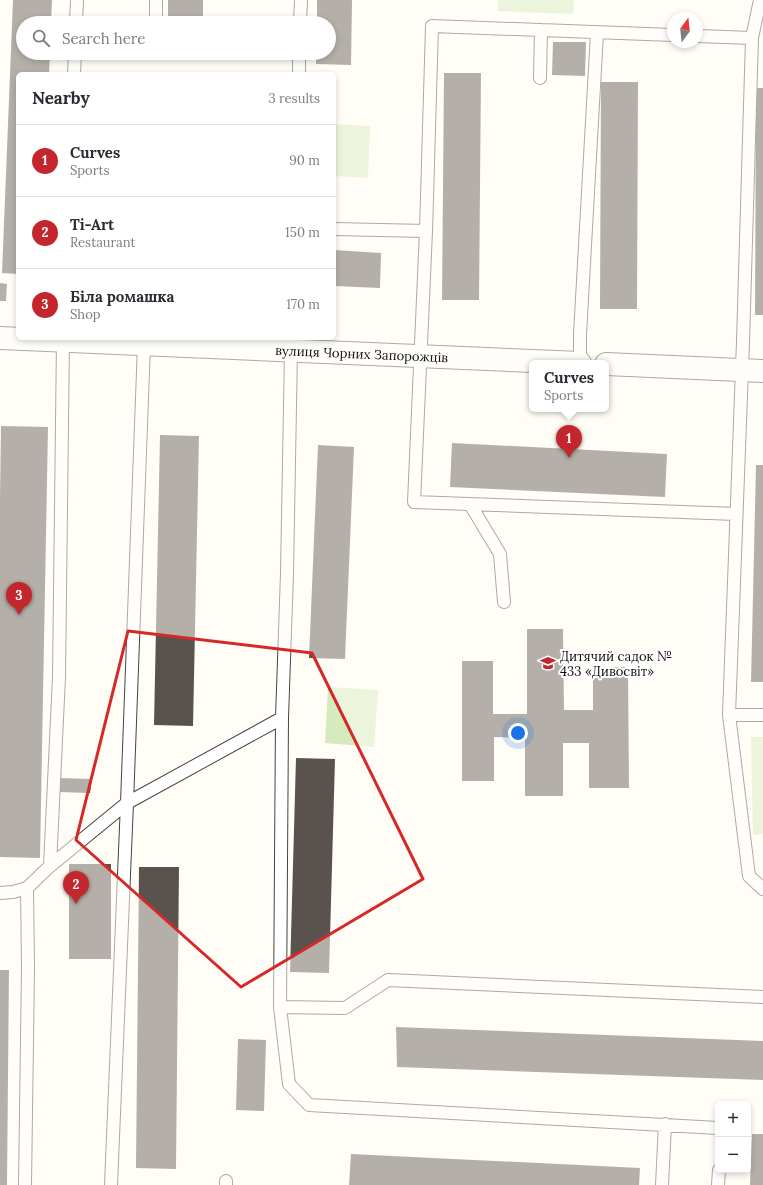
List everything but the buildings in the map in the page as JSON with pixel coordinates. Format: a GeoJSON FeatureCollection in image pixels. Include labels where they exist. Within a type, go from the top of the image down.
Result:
{"type":"FeatureCollection","features":[{"type":"Feature","properties":{"kind":"street","name":"вулиця Чорних Запорожців"},"geometry":{"type":"LineString","coordinates":[[0,338],[16,338]]}},
{"type":"Feature","properties":{"kind":"street","name":"вулиця Чорних Запорожців"},"geometry":{"type":"LineString","coordinates":[[79,340],[529,361]]}},
{"type":"Feature","properties":{"kind":"street"},"geometry":{"type":"LineString","coordinates":[[609,364],[753,371]]}},
{"type":"Feature","properties":{"kind":"lane"},"geometry":{"type":"LineString","coordinates":[[76,16],[77,0]]}},
{"type":"Feature","properties":{"kind":"lane"},"geometry":{"type":"LineString","coordinates":[[156,0],[156,16]]}},
{"type":"Feature","properties":{"kind":"lane"},"geometry":{"type":"LineString","coordinates":[[300,16],[301,0]]}},
{"type":"Feature","properties":{"kind":"lane"},"geometry":{"type":"LineString","coordinates":[[760,0],[752,38],[753,371],[736,514],[729,715],[749,876],[763,889]]}},
{"type":"Feature","properties":{"kind":"lane"},"geometry":{"type":"LineString","coordinates":[[667,35],[432,26],[426,231],[414,502],[736,514]]}},
{"type":"Feature","properties":{"kind":"lane"},"geometry":{"type":"LineString","coordinates":[[540,78],[541,30]]}},
{"type":"Feature","properties":{"kind":"lane"},"geometry":{"type":"LineString","coordinates":[[580,360],[580,334],[597,33]]}},
{"type":"Feature","properties":{"kind":"lane"},"geometry":{"type":"LineString","coordinates":[[703,36],[752,38]]}},
{"type":"Feature","properties":{"kind":"lane"},"geometry":{"type":"LineString","coordinates":[[74,72],[75,60]]}},
{"type":"Feature","properties":{"kind":"lane"},"geometry":{"type":"LineString","coordinates":[[299,60],[299,72]]}},
{"type":"Feature","properties":{"kind":"lane"},"geometry":{"type":"LineString","coordinates":[[336,229],[426,231]]}},
{"type":"Feature","properties":{"kind":"lane"},"geometry":{"type":"LineString","coordinates":[[50,866],[59,677],[63,340]]}},
{"type":"Feature","properties":{"kind":"lane"},"geometry":{"type":"LineString","coordinates":[[111,1185],[128,803],[144,344]]}},
{"type":"Feature","properties":{"kind":"lane"},"geometry":{"type":"LineString","coordinates":[[291,350],[287,573],[282,718],[280,1007],[289,1084],[309,1105],[715,1128]]}},
{"type":"Feature","properties":{"kind":"lane"},"geometry":{"type":"LineString","coordinates":[[470,504],[500,554],[504,602]]}},
{"type":"Feature","properties":{"kind":"lane"},"geometry":{"type":"LineString","coordinates":[[729,715],[763,715]]}},
{"type":"Feature","properties":{"kind":"lane"},"geometry":{"type":"LineString","coordinates":[[0,893],[14,892],[27,888],[50,866],[128,803],[282,718]]}},
{"type":"Feature","properties":{"kind":"lane"},"geometry":{"type":"LineString","coordinates":[[25,1185],[28,967],[27,888]]}},
{"type":"Feature","properties":{"kind":"lane"},"geometry":{"type":"LineString","coordinates":[[280,1007],[345,1008],[388,980],[763,997]]}},
{"type":"Feature","properties":{"kind":"lane"},"geometry":{"type":"LineString","coordinates":[[662,1185],[665,1124]]}},
{"type":"Feature","properties":{"kind":"lane"},"geometry":{"type":"LineString","coordinates":[[718,1185],[719,1173]]}},
{"type":"Feature","properties":{"kind":"highlighted area"},"geometry":{"type":"Polygon","coordinates":[[[128,631],[312,653],[423,879],[241,987],[76,840],[128,631]]]}},
{"type":"Feature","properties":{"kind":"green space"},"geometry":{"type":"Polygon","coordinates":[[[498,0],[574,0],[573,14],[498,11],[498,0]]]}},
{"type":"Feature","properties":{"kind":"green space"},"geometry":{"type":"Polygon","coordinates":[[[336,124],[370,126],[368,178],[336,176],[336,124]]]}},
{"type":"Feature","properties":{"kind":"green space"},"geometry":{"type":"Polygon","coordinates":[[[328,687],[378,690],[374,747],[325,743],[328,687]]]}},
{"type":"Feature","properties":{"kind":"green space"},"geometry":{"type":"Polygon","coordinates":[[[751,737],[763,737],[763,834],[753,835],[751,737]]]}},
{"type":"Feature","properties":{"kind":"place","name":"Curves"},"geometry":{"type":"Point","coordinates":[569,458]}},
{"type":"Feature","properties":{"kind":"place","name":"Біла ромашка"},"geometry":{"type":"Point","coordinates":[19,615]}},
{"type":"Feature","properties":{"kind":"place","name":"Дитячий садок № 433 «Дивосвіт»"},"geometry":{"type":"Point","coordinates":[548,663]}},
{"type":"Feature","properties":{"kind":"place","name":"Ti-Art"},"geometry":{"type":"Point","coordinates":[76,904]}}]}
